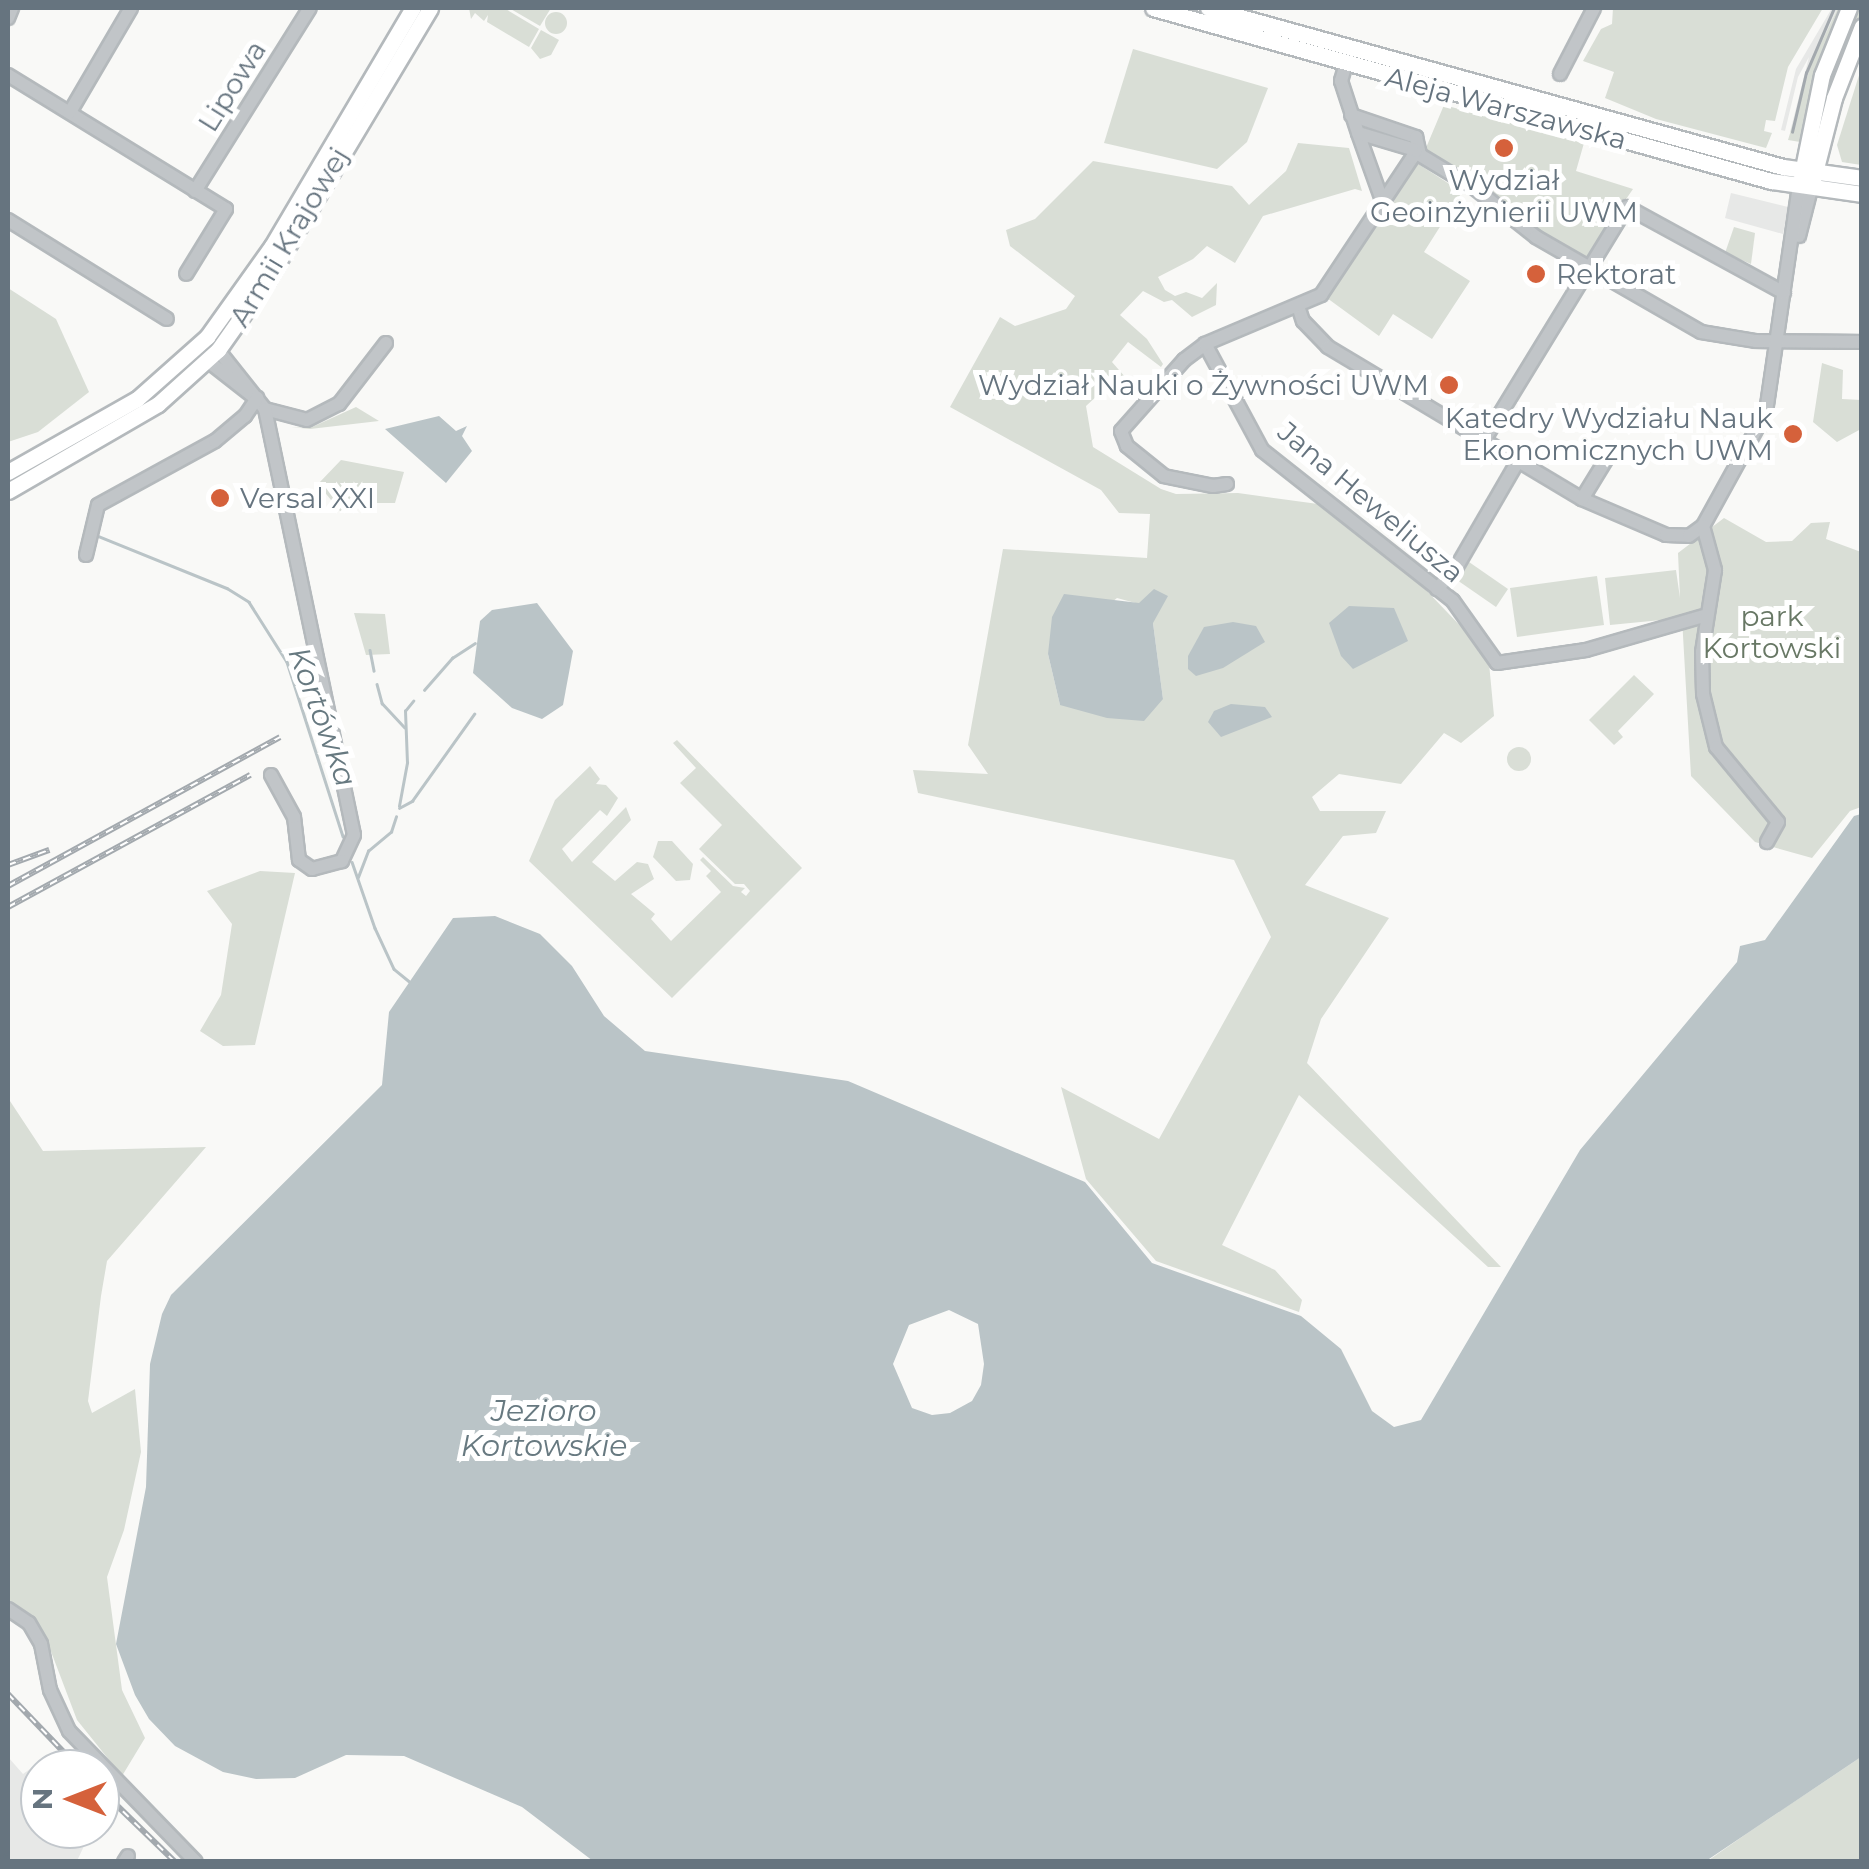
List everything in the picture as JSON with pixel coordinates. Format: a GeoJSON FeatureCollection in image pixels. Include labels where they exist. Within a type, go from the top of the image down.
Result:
{"type":"FeatureCollection","features":[{"type":"Feature","properties":{"kind":"main road","name":"Armii Krajowej"},"geometry":{"type":"LineString","coordinates":[[8,472],[137,398],[200,344],[262,262],[412,8]]}},
{"type":"Feature","properties":{"kind":"main road","name":"Armii Krajowej"},"geometry":{"type":"LineString","coordinates":[[8,491],[158,404],[213,356],[268,279],[430,8]]}},
{"type":"Feature","properties":{"kind":"main road","name":"Aleja Warszawska"},"geometry":{"type":"LineString","coordinates":[[1153,8],[1348,56],[1862,194]]}},
{"type":"Feature","properties":{"kind":"main road","name":"Aleja Warszawska"},"geometry":{"type":"LineString","coordinates":[[1208,8],[1348,56]]}},
{"type":"Feature","properties":{"kind":"main road"},"geometry":{"type":"LineString","coordinates":[[1807,177],[1822,76],[1849,8]]}},
{"type":"Feature","properties":{"kind":"main road"},"geometry":{"type":"LineString","coordinates":[[1807,177],[1862,26]]}},
{"type":"Feature","properties":{"kind":"main road","name":"Aleja Warszawska"},"geometry":{"type":"LineString","coordinates":[[1807,177],[1862,178]]}},
{"type":"Feature","properties":{"kind":"main road"},"geometry":{"type":"LineString","coordinates":[[200,344],[213,356]]}},
{"type":"Feature","properties":{"kind":"street"},"geometry":{"type":"LineString","coordinates":[[8,18],[12,8]]}},
{"type":"Feature","properties":{"kind":"street"},"geometry":{"type":"LineString","coordinates":[[70,112],[131,8]]}},
{"type":"Feature","properties":{"kind":"street","name":"Lipowa"},"geometry":{"type":"LineString","coordinates":[[195,191],[310,8]]}},
{"type":"Feature","properties":{"kind":"street"},"geometry":{"type":"LineString","coordinates":[[1560,74],[1594,8]]}},
{"type":"Feature","properties":{"kind":"street"},"geometry":{"type":"LineString","coordinates":[[1348,56],[1341,81],[1383,203]]}},
{"type":"Feature","properties":{"kind":"street"},"geometry":{"type":"LineString","coordinates":[[8,75],[226,209],[186,274]]}},
{"type":"Feature","properties":{"kind":"street"},"geometry":{"type":"LineString","coordinates":[[1227,484],[1213,486],[1164,476],[1117,436],[1184,360],[1205,344],[1322,294],[1338,276],[1416,151],[1416,136],[1352,115]]}},
{"type":"Feature","properties":{"kind":"street"},"geometry":{"type":"LineString","coordinates":[[1358,133],[1416,151],[1588,269],[1701,332],[1756,341],[1862,342]]}},
{"type":"Feature","properties":{"kind":"street"},"geometry":{"type":"LineString","coordinates":[[1298,306],[1302,321],[1328,347],[1582,499],[1666,535],[1689,536],[1703,526],[1761,426],[1807,177]]}},
{"type":"Feature","properties":{"kind":"street"},"geometry":{"type":"LineString","coordinates":[[1484,440],[1627,207],[1784,294]]}},
{"type":"Feature","properties":{"kind":"street"},"geometry":{"type":"LineString","coordinates":[[8,220],[167,319]]}},
{"type":"Feature","properties":{"kind":"street"},"geometry":{"type":"LineString","coordinates":[[1756,341],[1775,366]]}},
{"type":"Feature","properties":{"kind":"street"},"geometry":{"type":"LineString","coordinates":[[213,356],[261,404],[301,420],[329,412],[386,343]]}},
{"type":"Feature","properties":{"kind":"street","name":"Jana Heweliusza"},"geometry":{"type":"LineString","coordinates":[[1205,344],[1262,450],[1453,601],[1498,663],[1586,650],[1707,615]]}},
{"type":"Feature","properties":{"kind":"street"},"geometry":{"type":"LineString","coordinates":[[86,555],[98,505],[215,440],[261,404]]}},
{"type":"Feature","properties":{"kind":"street"},"geometry":{"type":"LineString","coordinates":[[261,404],[354,835],[342,861],[312,869],[302,865],[293,836],[292,810],[271,775]]}},
{"type":"Feature","properties":{"kind":"street"},"geometry":{"type":"LineString","coordinates":[[1582,499],[1609,455]]}},
{"type":"Feature","properties":{"kind":"street"},"geometry":{"type":"LineString","coordinates":[[1437,589],[1456,568],[1518,461]]}},
{"type":"Feature","properties":{"kind":"street"},"geometry":{"type":"LineString","coordinates":[[1703,526],[1715,570],[1701,682],[1716,747],[1778,822],[1766,842]]}},
{"type":"Feature","properties":{"kind":"street"},"geometry":{"type":"LineString","coordinates":[[8,1609],[30,1623],[41,1644],[50,1690],[69,1730],[196,1862]]}},
{"type":"Feature","properties":{"kind":"shaded area"},"geometry":{"type":"Polygon","coordinates":[[[1832,8],[1838,8],[1809,70],[1794,133],[1790,132],[1809,57],[1798,77],[1785,131],[1781,130],[1796,69],[1832,8]]]}},
{"type":"Feature","properties":{"kind":"shaded area"},"geometry":{"type":"Polygon","coordinates":[[[1731,193],[1788,207],[1783,234],[1725,218],[1731,193]]]}},
{"type":"Feature","properties":{"kind":"shaded area"},"geometry":{"type":"Polygon","coordinates":[[[8,1757],[20,1771],[20,1849],[83,1849],[77,1861],[8,1861],[8,1757]]]}},
{"type":"Feature","properties":{"kind":"green space"},"geometry":{"type":"Polygon","coordinates":[[[469,8],[504,8],[539,29],[529,47],[487,22],[488,15],[484,21],[475,13],[471,19],[469,8]]]}},
{"type":"Feature","properties":{"kind":"green space"},"geometry":{"type":"Polygon","coordinates":[[[509,8],[551,8],[540,26],[509,8]]]}},
{"type":"Feature","properties":{"kind":"green space"},"geometry":{"type":"Polygon","coordinates":[[[1613,8],[1823,8],[1788,67],[1775,121],[1766,120],[1764,131],[1772,133],[1766,148],[1656,119],[1605,98],[1614,72],[1583,61],[1601,29],[1612,24],[1613,8]]]}},
{"type":"Feature","properties":{"kind":"green space"},"geometry":{"type":"Polygon","coordinates":[[[1838,8],[1817,66],[1800,142],[1788,140],[1811,64],[1838,8]]]}},
{"type":"Feature","properties":{"kind":"green space"},"geometry":{"type":"Polygon","coordinates":[[[1858,8],[1861,16],[1821,125],[1832,68],[1858,8]]]}},
{"type":"Feature","properties":{"kind":"green space"},"geometry":{"type":"Polygon","coordinates":[[[556,12],[564,15],[564,31],[556,34],[548,31],[545,23],[548,15],[556,12]]]}},
{"type":"Feature","properties":{"kind":"green space"},"geometry":{"type":"Polygon","coordinates":[[[541,30],[559,40],[551,55],[540,59],[531,48],[541,30]]]}},
{"type":"Feature","properties":{"kind":"green space"},"geometry":{"type":"Polygon","coordinates":[[[1133,49],[1268,88],[1247,142],[1217,169],[1104,143],[1133,49]]]}},
{"type":"Feature","properties":{"kind":"green space"},"geometry":{"type":"Polygon","coordinates":[[[1861,69],[1861,165],[1842,162],[1837,145],[1861,69]]]}},
{"type":"Feature","properties":{"kind":"green space"},"geometry":{"type":"Polygon","coordinates":[[[1444,105],[1584,143],[1576,171],[1633,189],[1585,259],[1423,155],[1444,105]]]}},
{"type":"Feature","properties":{"kind":"green space"},"geometry":{"type":"Polygon","coordinates":[[[1298,143],[1349,148],[1362,191],[1355,189],[1263,216],[1235,263],[1207,246],[1193,259],[1158,277],[1165,290],[1175,296],[1186,292],[1202,298],[1217,283],[1216,305],[1192,317],[1172,300],[1164,302],[1143,291],[1120,315],[1147,339],[1163,364],[1161,367],[1128,342],[1112,362],[1139,393],[1131,395],[1111,383],[1086,406],[1093,447],[1161,489],[1176,494],[1238,493],[1318,504],[1402,565],[1470,636],[1489,663],[1494,716],[1461,743],[1444,733],[1401,784],[1339,774],[1312,797],[1320,811],[1386,811],[1376,833],[1343,836],[1305,885],[1389,918],[1321,1019],[1307,1063],[1501,1267],[1488,1267],[1299,1095],[1222,1245],[1275,1270],[1302,1300],[1299,1312],[1156,1261],[1086,1179],[1061,1087],[1159,1139],[1271,937],[1234,860],[918,793],[913,770],[988,774],[968,745],[1003,549],[1147,558],[1150,514],[1119,513],[1101,490],[950,407],[1000,317],[1015,326],[1066,309],[1075,296],[1010,246],[1006,230],[1035,219],[1093,161],[1232,186],[1249,205],[1286,171],[1298,143]],[[1117,598],[1048,654],[1060,705],[1163,699],[1153,623],[1139,604],[1117,598]]]}},
{"type":"Feature","properties":{"kind":"green space"},"geometry":{"type":"Polygon","coordinates":[[[1415,162],[1462,192],[1424,252],[1470,281],[1432,339],[1393,314],[1379,336],[1327,298],[1415,162]]]}},
{"type":"Feature","properties":{"kind":"green space"},"geometry":{"type":"Polygon","coordinates":[[[1734,227],[1755,233],[1751,264],[1725,253],[1734,227]]]}},
{"type":"Feature","properties":{"kind":"green space"},"geometry":{"type":"Polygon","coordinates":[[[8,288],[56,319],[89,392],[38,432],[8,442],[8,288]]]}},
{"type":"Feature","properties":{"kind":"green space"},"geometry":{"type":"Polygon","coordinates":[[[1822,363],[1843,370],[1842,399],[1861,400],[1861,429],[1837,442],[1813,422],[1822,363]]]}},
{"type":"Feature","properties":{"kind":"green space"},"geometry":{"type":"Polygon","coordinates":[[[356,407],[379,421],[310,429],[291,427],[310,428],[356,407]]]}},
{"type":"Feature","properties":{"kind":"green space"},"geometry":{"type":"Polygon","coordinates":[[[341,460],[404,472],[395,503],[367,503],[340,511],[318,484],[341,460]]]}},
{"type":"Feature","properties":{"kind":"green space","name":"park Kortowski"},"geometry":{"type":"Polygon","coordinates":[[[1724,518],[1766,542],[1792,541],[1811,523],[1830,522],[1826,539],[1861,552],[1861,807],[1850,811],[1812,858],[1755,842],[1691,776],[1682,618],[1610,625],[1605,578],[1676,570],[1680,598],[1678,553],[1724,518]]]}},
{"type":"Feature","properties":{"kind":"green space"},"geometry":{"type":"Polygon","coordinates":[[[1469,562],[1508,589],[1496,607],[1457,580],[1469,562]]]}},
{"type":"Feature","properties":{"kind":"green space"},"geometry":{"type":"Polygon","coordinates":[[[1597,576],[1604,625],[1517,637],[1510,588],[1597,576]]]}},
{"type":"Feature","properties":{"kind":"green space"},"geometry":{"type":"Polygon","coordinates":[[[354,613],[385,614],[390,654],[366,655],[354,613]]]}},
{"type":"Feature","properties":{"kind":"green space"},"geometry":{"type":"Polygon","coordinates":[[[1634,675],[1654,694],[1618,731],[1623,737],[1614,745],[1589,720],[1634,675]]]}},
{"type":"Feature","properties":{"kind":"green space"},"geometry":{"type":"Polygon","coordinates":[[[677,740],[802,868],[672,998],[529,861],[555,800],[590,766],[600,779],[596,784],[606,785],[618,798],[607,816],[600,810],[562,849],[572,862],[626,807],[631,820],[592,862],[615,881],[637,862],[648,864],[654,879],[631,894],[655,914],[651,919],[671,941],[721,892],[706,876],[711,871],[700,860],[703,857],[733,886],[745,888],[741,892],[746,896],[750,891],[744,884],[735,884],[699,849],[722,825],[680,783],[696,768],[673,743],[677,740]]]}},
{"type":"Feature","properties":{"kind":"green space"},"geometry":{"type":"Polygon","coordinates":[[[1519,747],[1531,759],[1519,771],[1507,759],[1519,747]]]}},
{"type":"Feature","properties":{"kind":"green space"},"geometry":{"type":"Polygon","coordinates":[[[658,841],[672,841],[693,864],[690,880],[676,881],[653,857],[658,841]]]}},
{"type":"Feature","properties":{"kind":"green space"},"geometry":{"type":"Polygon","coordinates":[[[260,871],[295,873],[255,1045],[223,1046],[200,1031],[221,995],[232,924],[207,891],[260,871]]]}},
{"type":"Feature","properties":{"kind":"green space"},"geometry":{"type":"Polygon","coordinates":[[[8,1098],[43,1151],[206,1147],[107,1261],[101,1296],[88,1401],[92,1413],[135,1389],[141,1452],[124,1530],[107,1577],[122,1690],[145,1738],[122,1776],[120,1749],[100,1749],[77,1720],[35,1620],[8,1603],[8,1098]]]}},
{"type":"Feature","properties":{"kind":"green space"},"geometry":{"type":"Polygon","coordinates":[[[1861,1757],[1861,1861],[1706,1862],[1749,1832],[1861,1757]]]}},
{"type":"Feature","properties":{"kind":"water"},"geometry":{"type":"Polygon","coordinates":[[[439,416],[456,431],[467,426],[462,436],[472,451],[446,483],[385,429],[439,416]]]}},
{"type":"Feature","properties":{"kind":"water"},"geometry":{"type":"Polygon","coordinates":[[[1154,589],[1168,596],[1153,623],[1163,699],[1144,721],[1107,718],[1060,705],[1048,654],[1052,617],[1064,594],[1139,603],[1154,589]]]}},
{"type":"Feature","properties":{"kind":"water"},"geometry":{"type":"Polygon","coordinates":[[[537,603],[573,651],[563,705],[542,719],[512,708],[473,673],[480,621],[492,610],[537,603]]]}},
{"type":"Feature","properties":{"kind":"water"},"geometry":{"type":"Polygon","coordinates":[[[1349,606],[1394,608],[1408,641],[1353,669],[1341,656],[1329,623],[1349,606]]]}},
{"type":"Feature","properties":{"kind":"water"},"geometry":{"type":"Polygon","coordinates":[[[1233,622],[1256,626],[1265,642],[1223,668],[1196,676],[1188,669],[1188,656],[1204,627],[1233,622]]]}},
{"type":"Feature","properties":{"kind":"water"},"geometry":{"type":"Polygon","coordinates":[[[1231,704],[1265,707],[1272,717],[1221,737],[1208,722],[1214,711],[1231,704]]]}},
{"type":"Feature","properties":{"kind":"water","name":"Jezioro Kortowskie"},"geometry":{"type":"Polygon","coordinates":[[[1861,814],[1861,1757],[1706,1861],[593,1861],[522,1807],[404,1756],[346,1755],[295,1778],[256,1779],[223,1772],[175,1746],[149,1719],[135,1695],[116,1644],[146,1487],[150,1364],[162,1314],[171,1295],[382,1085],[389,1012],[453,918],[495,916],[540,934],[572,966],[604,1016],[645,1051],[848,1081],[1085,1182],[1152,1263],[1301,1316],[1341,1349],[1372,1411],[1394,1427],[1421,1420],[1580,1150],[1737,962],[1740,946],[1765,940],[1854,816],[1861,814]],[[949,1310],[909,1325],[893,1364],[912,1408],[932,1415],[950,1413],[972,1401],[981,1385],[984,1364],[978,1324],[949,1310]]]}},
{"type":"Feature","properties":{"kind":"waterway","name":"Kortówka"},"geometry":{"type":"LineString","coordinates":[[98,536],[227,588],[249,602],[287,662],[343,836]]}},
{"type":"Feature","properties":{"kind":"waterway"},"geometry":{"type":"LineString","coordinates":[[424,690],[452,658],[475,643]]}},
{"type":"Feature","properties":{"kind":"waterway"},"geometry":{"type":"LineString","coordinates":[[370,650],[374,671]]}},
{"type":"Feature","properties":{"kind":"waterway"},"geometry":{"type":"LineString","coordinates":[[377,684],[382,703],[404,727]]}},
{"type":"Feature","properties":{"kind":"waterway"},"geometry":{"type":"LineString","coordinates":[[399,806],[407,763],[405,711],[413,701]]}},
{"type":"Feature","properties":{"kind":"waterway"},"geometry":{"type":"LineString","coordinates":[[399,808],[412,801],[474,714]]}},
{"type":"Feature","properties":{"kind":"waterway"},"geometry":{"type":"LineString","coordinates":[[358,877],[368,851],[391,832],[396,817]]}},
{"type":"Feature","properties":{"kind":"waterway","name":"Kortówka"},"geometry":{"type":"LineString","coordinates":[[352,862],[394,969],[409,981]]}},
{"type":"Feature","properties":{"kind":"tram line"},"geometry":{"type":"LineString","coordinates":[[1792,132],[1806,73],[1834,8]]}},
{"type":"Feature","properties":{"kind":"railway"},"geometry":{"type":"LineString","coordinates":[[8,886],[280,737]]}},
{"type":"Feature","properties":{"kind":"railway"},"geometry":{"type":"LineString","coordinates":[[8,907],[250,775]]}},
{"type":"Feature","properties":{"kind":"railway"},"geometry":{"type":"LineString","coordinates":[[8,865],[49,850]]}},
{"type":"Feature","properties":{"kind":"railway"},"geometry":{"type":"LineString","coordinates":[[8,1694],[61,1749]]}},
{"type":"Feature","properties":{"kind":"railway"},"geometry":{"type":"LineString","coordinates":[[120,1808],[175,1862]]}},
{"type":"Feature","properties":{"kind":"place","name":"Wydział Geoinżynierii UWM"},"geometry":{"type":"Point","coordinates":[1504,148]}},
{"type":"Feature","properties":{"kind":"place","name":"Rektorat"},"geometry":{"type":"Point","coordinates":[1536,274]}},
{"type":"Feature","properties":{"kind":"place","name":"Wydział Nauki o Żywności UWM"},"geometry":{"type":"Point","coordinates":[1449,385]}},
{"type":"Feature","properties":{"kind":"place","name":"Katedry Wydziału Nauk Ekonomicznych UWM"},"geometry":{"type":"Point","coordinates":[1793,434]}},
{"type":"Feature","properties":{"kind":"place","name":"Versal XXI"},"geometry":{"type":"Point","coordinates":[220,498]}}]}
